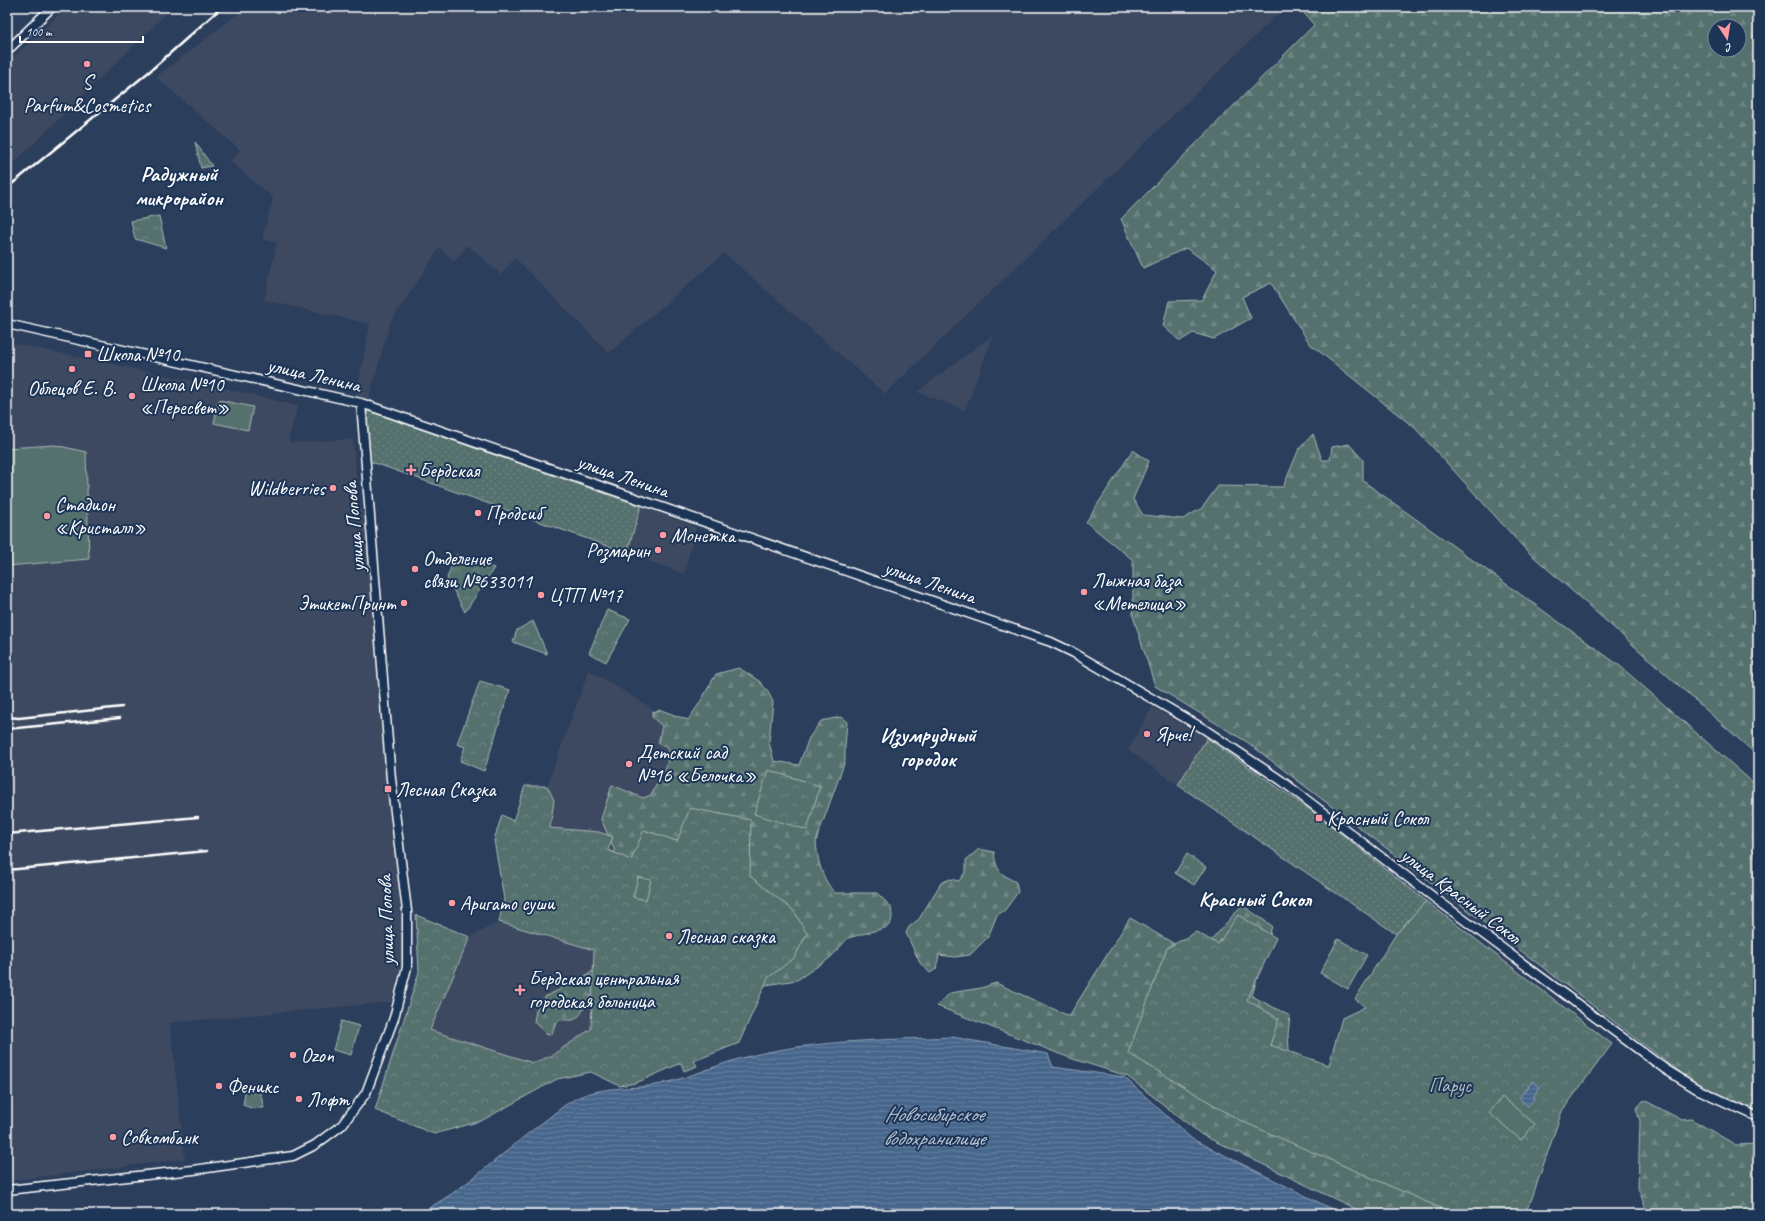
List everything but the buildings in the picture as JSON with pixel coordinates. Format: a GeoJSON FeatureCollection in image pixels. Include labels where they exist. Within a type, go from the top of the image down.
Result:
{"type":"FeatureCollection","features":[{"type":"Feature","properties":{"kind":"street"},"geometry":{"type":"LineString","coordinates":[[7,51],[52,7]]}},
{"type":"Feature","properties":{"kind":"street","name":"улица Ленина"},"geometry":{"type":"LineString","coordinates":[[7,324],[361,403],[1051,642],[1074,653],[1204,729]]}},
{"type":"Feature","properties":{"kind":"street","name":"улица Попова"},"geometry":{"type":"LineString","coordinates":[[7,1190],[193,1170],[293,1156],[315,1146],[342,1125],[366,1093],[394,1018],[407,968],[407,911],[391,779],[361,403]]}},
{"type":"Feature","properties":{"kind":"street","name":"улица Красный Сокол"},"geometry":{"type":"LineString","coordinates":[[1204,729],[1282,781],[1442,904],[1659,1064],[1697,1089],[1758,1117]]}},
{"type":"Feature","properties":{"kind":"shaded area"},"geometry":{"type":"Polygon","coordinates":[[[67,7],[173,7],[7,170],[7,63],[67,7]]]}},
{"type":"Feature","properties":{"kind":"shaded area"},"geometry":{"type":"Polygon","coordinates":[[[243,7],[1275,7],[1280,12],[885,394],[724,253],[609,353],[515,258],[501,275],[468,245],[454,262],[440,247],[390,323],[369,399],[356,396],[370,324],[264,300],[277,243],[262,239],[273,198],[230,161],[240,150],[156,77],[244,9],[243,7]]]}},
{"type":"Feature","properties":{"kind":"shaded area"},"geometry":{"type":"Polygon","coordinates":[[[994,334],[965,410],[917,392],[943,372],[994,334]]]}},
{"type":"Feature","properties":{"kind":"shaded area"},"geometry":{"type":"Polygon","coordinates":[[[7,342],[212,385],[298,406],[289,437],[289,443],[353,439],[359,506],[364,511],[404,954],[391,1002],[170,1023],[185,1159],[7,1181],[7,566],[89,559],[55,445],[7,448],[7,342]]]}},
{"type":"Feature","properties":{"kind":"shaded area"},"geometry":{"type":"Polygon","coordinates":[[[641,506],[696,527],[684,574],[627,553],[641,506]]]}},
{"type":"Feature","properties":{"kind":"shaded area","name":"Детский сад №16 «Белочка»"},"geometry":{"type":"Polygon","coordinates":[[[589,670],[709,743],[631,860],[608,850],[613,837],[599,832],[549,828],[554,800],[547,786],[589,670]]]}},
{"type":"Feature","properties":{"kind":"shaded area"},"geometry":{"type":"Polygon","coordinates":[[[1152,707],[1207,738],[1178,785],[1128,750],[1152,707]]]}},
{"type":"Feature","properties":{"kind":"shaded area","name":"Бердская центральная городская больница"},"geometry":{"type":"Polygon","coordinates":[[[499,922],[594,950],[591,1029],[551,1056],[533,1063],[430,1030],[470,937],[499,922]]]}},
{"type":"Feature","properties":{"kind":"green space"},"geometry":{"type":"Polygon","coordinates":[[[1299,7],[1758,7],[1758,756],[1525,549],[1416,429],[1310,344],[1271,283],[1242,297],[1251,318],[1214,339],[1193,333],[1180,341],[1163,326],[1169,301],[1202,300],[1217,270],[1186,248],[1143,268],[1121,219],[1314,25],[1299,7]]]}},
{"type":"Feature","properties":{"kind":"green space"},"geometry":{"type":"Polygon","coordinates":[[[195,142],[212,166],[201,168],[195,142]]]}},
{"type":"Feature","properties":{"kind":"green space"},"geometry":{"type":"Polygon","coordinates":[[[159,216],[166,248],[135,239],[131,221],[159,216]]]}},
{"type":"Feature","properties":{"kind":"green space"},"geometry":{"type":"Polygon","coordinates":[[[219,400],[253,407],[248,430],[214,423],[219,400]]]}},
{"type":"Feature","properties":{"kind":"green space"},"geometry":{"type":"Polygon","coordinates":[[[366,410],[641,506],[627,553],[369,461],[366,410]]]}},
{"type":"Feature","properties":{"kind":"green space"},"geometry":{"type":"Polygon","coordinates":[[[1313,434],[1322,460],[1330,460],[1332,447],[1349,444],[1363,460],[1363,481],[1620,666],[1758,787],[1758,1111],[1693,1082],[1247,742],[1155,686],[1133,616],[1133,560],[1086,522],[1133,450],[1149,461],[1133,499],[1143,515],[1183,519],[1202,508],[1218,486],[1283,487],[1299,449],[1313,434]]]}},
{"type":"Feature","properties":{"kind":"green space","name":"Стадион «Кристалл»"},"geometry":{"type":"Polygon","coordinates":[[[55,445],[86,452],[89,559],[7,566],[7,448],[55,445]]]}},
{"type":"Feature","properties":{"kind":"green space"},"geometry":{"type":"Polygon","coordinates":[[[456,555],[494,568],[465,612],[447,578],[456,555]]]}},
{"type":"Feature","properties":{"kind":"green space"},"geometry":{"type":"Polygon","coordinates":[[[607,610],[630,619],[606,662],[589,653],[607,610]]]}},
{"type":"Feature","properties":{"kind":"green space"},"geometry":{"type":"Polygon","coordinates":[[[533,621],[547,654],[513,642],[517,630],[533,621]]]}},
{"type":"Feature","properties":{"kind":"green space"},"geometry":{"type":"Polygon","coordinates":[[[739,668],[759,681],[767,690],[773,702],[769,742],[774,761],[799,765],[809,738],[821,721],[841,717],[847,722],[845,761],[816,841],[819,862],[830,888],[835,893],[877,893],[891,907],[892,916],[890,924],[885,928],[848,938],[830,958],[797,980],[766,985],[756,989],[615,857],[614,849],[601,819],[612,785],[643,798],[651,795],[664,772],[669,754],[668,748],[658,744],[662,726],[652,717],[652,712],[661,710],[688,720],[716,674],[739,668]]]}},
{"type":"Feature","properties":{"kind":"green space"},"geometry":{"type":"Polygon","coordinates":[[[480,681],[510,690],[484,771],[460,761],[465,747],[457,744],[480,681]]]}},
{"type":"Feature","properties":{"kind":"green space"},"geometry":{"type":"Polygon","coordinates":[[[1207,738],[1319,816],[1426,901],[1396,934],[1178,785],[1207,738]]]}},
{"type":"Feature","properties":{"kind":"green space"},"geometry":{"type":"Polygon","coordinates":[[[768,770],[820,786],[807,830],[754,814],[768,770]]]}},
{"type":"Feature","properties":{"kind":"green space"},"geometry":{"type":"Polygon","coordinates":[[[525,786],[547,786],[554,800],[550,828],[599,832],[613,837],[608,850],[631,860],[644,830],[677,841],[690,808],[751,820],[750,876],[794,911],[807,934],[794,958],[768,978],[739,1043],[694,1061],[697,1066],[684,1071],[681,1063],[636,1083],[620,1086],[591,1072],[557,1079],[481,1121],[434,1134],[375,1110],[419,972],[416,915],[470,937],[430,1030],[533,1063],[551,1056],[591,1029],[594,950],[499,922],[504,899],[494,840],[502,815],[513,821],[525,786]]]}},
{"type":"Feature","properties":{"kind":"green space"},"geometry":{"type":"Polygon","coordinates":[[[979,849],[994,852],[996,863],[1000,871],[1016,882],[1018,892],[1005,910],[997,915],[988,937],[970,955],[955,957],[939,955],[936,969],[930,973],[920,963],[906,933],[909,927],[919,919],[941,883],[950,879],[959,881],[966,871],[966,860],[979,849]]]}},
{"type":"Feature","properties":{"kind":"green space"},"geometry":{"type":"Polygon","coordinates":[[[1187,854],[1206,867],[1194,885],[1175,873],[1187,854]]]}},
{"type":"Feature","properties":{"kind":"green space"},"geometry":{"type":"Polygon","coordinates":[[[638,877],[651,880],[646,900],[633,897],[638,877]]]}},
{"type":"Feature","properties":{"kind":"green space","name":"Парус"},"geometry":{"type":"Polygon","coordinates":[[[1426,901],[1612,1044],[1562,1111],[1531,1201],[1524,1214],[1454,1214],[1239,1120],[1128,1053],[1167,948],[1196,932],[1218,944],[1238,915],[1276,938],[1247,1000],[1279,1019],[1270,1045],[1329,1065],[1342,1018],[1365,1007],[1355,999],[1396,934],[1426,901]]]}},
{"type":"Feature","properties":{"kind":"green space"},"geometry":{"type":"Polygon","coordinates":[[[1242,905],[1272,926],[1252,996],[1290,1016],[1288,1034],[1291,1080],[1482,1214],[1366,1214],[1202,1135],[1127,1076],[1070,1058],[937,1006],[950,993],[981,988],[996,983],[1069,1016],[1130,918],[1197,957],[1242,905]]]}},
{"type":"Feature","properties":{"kind":"green space"},"geometry":{"type":"Polygon","coordinates":[[[1338,939],[1367,955],[1348,989],[1320,973],[1338,939]]]}},
{"type":"Feature","properties":{"kind":"green space"},"geometry":{"type":"Polygon","coordinates":[[[602,964],[597,992],[590,997],[577,1018],[573,1020],[560,1020],[556,1023],[552,1033],[547,1035],[534,1022],[536,1010],[546,996],[559,990],[571,979],[586,976],[602,964]]]}},
{"type":"Feature","properties":{"kind":"green space"},"geometry":{"type":"Polygon","coordinates":[[[341,1021],[359,1026],[351,1055],[333,1050],[341,1021]]]}},
{"type":"Feature","properties":{"kind":"green space"},"geometry":{"type":"Polygon","coordinates":[[[258,1083],[264,1108],[251,1108],[243,1105],[246,1086],[258,1083]]]}},
{"type":"Feature","properties":{"kind":"green space"},"geometry":{"type":"Polygon","coordinates":[[[1502,1097],[1535,1124],[1521,1140],[1489,1113],[1502,1097]]]}},
{"type":"Feature","properties":{"kind":"green space"},"geometry":{"type":"Polygon","coordinates":[[[1644,1100],[1682,1120],[1691,1119],[1736,1145],[1758,1144],[1758,1214],[1648,1214],[1638,1188],[1640,1121],[1636,1109],[1644,1100]]]}},
{"type":"Feature","properties":{"kind":"water","name":"Новосибирское водохранилище"},"geometry":{"type":"Polygon","coordinates":[[[952,1037],[1048,1054],[1053,1067],[1124,1077],[1192,1139],[1342,1214],[417,1214],[435,1205],[468,1182],[564,1106],[585,1095],[607,1090],[661,1084],[750,1056],[800,1047],[876,1040],[952,1037]]]}},
{"type":"Feature","properties":{"kind":"water"},"geometry":{"type":"Polygon","coordinates":[[[1533,1081],[1540,1087],[1534,1095],[1534,1099],[1528,1106],[1519,1098],[1533,1081]]]}},
{"type":"Feature","properties":{"kind":"railway"},"geometry":{"type":"LineString","coordinates":[[7,188],[150,71],[222,7]]}},
{"type":"Feature","properties":{"kind":"railway"},"geometry":{"type":"LineString","coordinates":[[7,717],[19,718],[122,707]]}},
{"type":"Feature","properties":{"kind":"railway"},"geometry":{"type":"LineString","coordinates":[[7,729],[120,718]]}},
{"type":"Feature","properties":{"kind":"railway"},"geometry":{"type":"LineString","coordinates":[[7,834],[198,817]]}},
{"type":"Feature","properties":{"kind":"railway"},"geometry":{"type":"LineString","coordinates":[[7,870],[207,851]]}},
{"type":"Feature","properties":{"kind":"place","name":"S Parfum&Cosmetics"},"geometry":{"type":"Point","coordinates":[87,64]}},
{"type":"Feature","properties":{"kind":"place","name":"Школа №10"},"geometry":{"type":"Point","coordinates":[88,354]}},
{"type":"Feature","properties":{"kind":"place","name":"Облецов Е. В."},"geometry":{"type":"Point","coordinates":[72,369]}},
{"type":"Feature","properties":{"kind":"place","name":"Школа №10 «Пересвет»"},"geometry":{"type":"Point","coordinates":[132,396]}},
{"type":"Feature","properties":{"kind":"place","name":"Бердская"},"geometry":{"type":"Point","coordinates":[411,470]}},
{"type":"Feature","properties":{"kind":"place","name":"Wildberries"},"geometry":{"type":"Point","coordinates":[333,488]}},
{"type":"Feature","properties":{"kind":"place","name":"Продсиб"},"geometry":{"type":"Point","coordinates":[478,513]}},
{"type":"Feature","properties":{"kind":"place","name":"Стадион «Кристалл»"},"geometry":{"type":"Point","coordinates":[47,516]}},
{"type":"Feature","properties":{"kind":"place","name":"Монетка"},"geometry":{"type":"Point","coordinates":[663,535]}},
{"type":"Feature","properties":{"kind":"place","name":"Розмарин"},"geometry":{"type":"Point","coordinates":[658,550]}},
{"type":"Feature","properties":{"kind":"place","name":"Отделение связи №633011"},"geometry":{"type":"Point","coordinates":[415,569]}},
{"type":"Feature","properties":{"kind":"place","name":"Лыжная база «Метелица»"},"geometry":{"type":"Point","coordinates":[1084,592]}},
{"type":"Feature","properties":{"kind":"place","name":"ЦТП №17"},"geometry":{"type":"Point","coordinates":[541,595]}},
{"type":"Feature","properties":{"kind":"place","name":"ЭтикетПринт"},"geometry":{"type":"Point","coordinates":[404,603]}},
{"type":"Feature","properties":{"kind":"place","name":"Ярче!"},"geometry":{"type":"Point","coordinates":[1147,734]}},
{"type":"Feature","properties":{"kind":"place","name":"Детский сад №16 «Белочка»"},"geometry":{"type":"Point","coordinates":[629,764]}},
{"type":"Feature","properties":{"kind":"place","name":"Лесная Сказка"},"geometry":{"type":"Point","coordinates":[388,789]}},
{"type":"Feature","properties":{"kind":"place","name":"Красный Сокол"},"geometry":{"type":"Point","coordinates":[1319,818]}},
{"type":"Feature","properties":{"kind":"place","name":"Аригато суши"},"geometry":{"type":"Point","coordinates":[452,903]}},
{"type":"Feature","properties":{"kind":"place","name":"Лесная сказка"},"geometry":{"type":"Point","coordinates":[669,936]}},
{"type":"Feature","properties":{"kind":"place","name":"Бердская центральная городская больница"},"geometry":{"type":"Point","coordinates":[520,990]}},
{"type":"Feature","properties":{"kind":"place","name":"Ozon"},"geometry":{"type":"Point","coordinates":[293,1055]}},
{"type":"Feature","properties":{"kind":"place","name":"Феникс"},"geometry":{"type":"Point","coordinates":[219,1086]}},
{"type":"Feature","properties":{"kind":"place","name":"Лофт"},"geometry":{"type":"Point","coordinates":[299,1099]}},
{"type":"Feature","properties":{"kind":"place","name":"Совкомбанк"},"geometry":{"type":"Point","coordinates":[113,1137]}},
{"type":"Feature","properties":{"kind":"district","name":"Радужный микрорайон"},"geometry":{"type":"Point","coordinates":[179,186]}},
{"type":"Feature","properties":{"kind":"district","name":"Изумрудный городок"},"geometry":{"type":"Point","coordinates":[928,747]}},
{"type":"Feature","properties":{"kind":"district","name":"Красный Сокол"},"geometry":{"type":"Point","coordinates":[1255,899]}}]}
